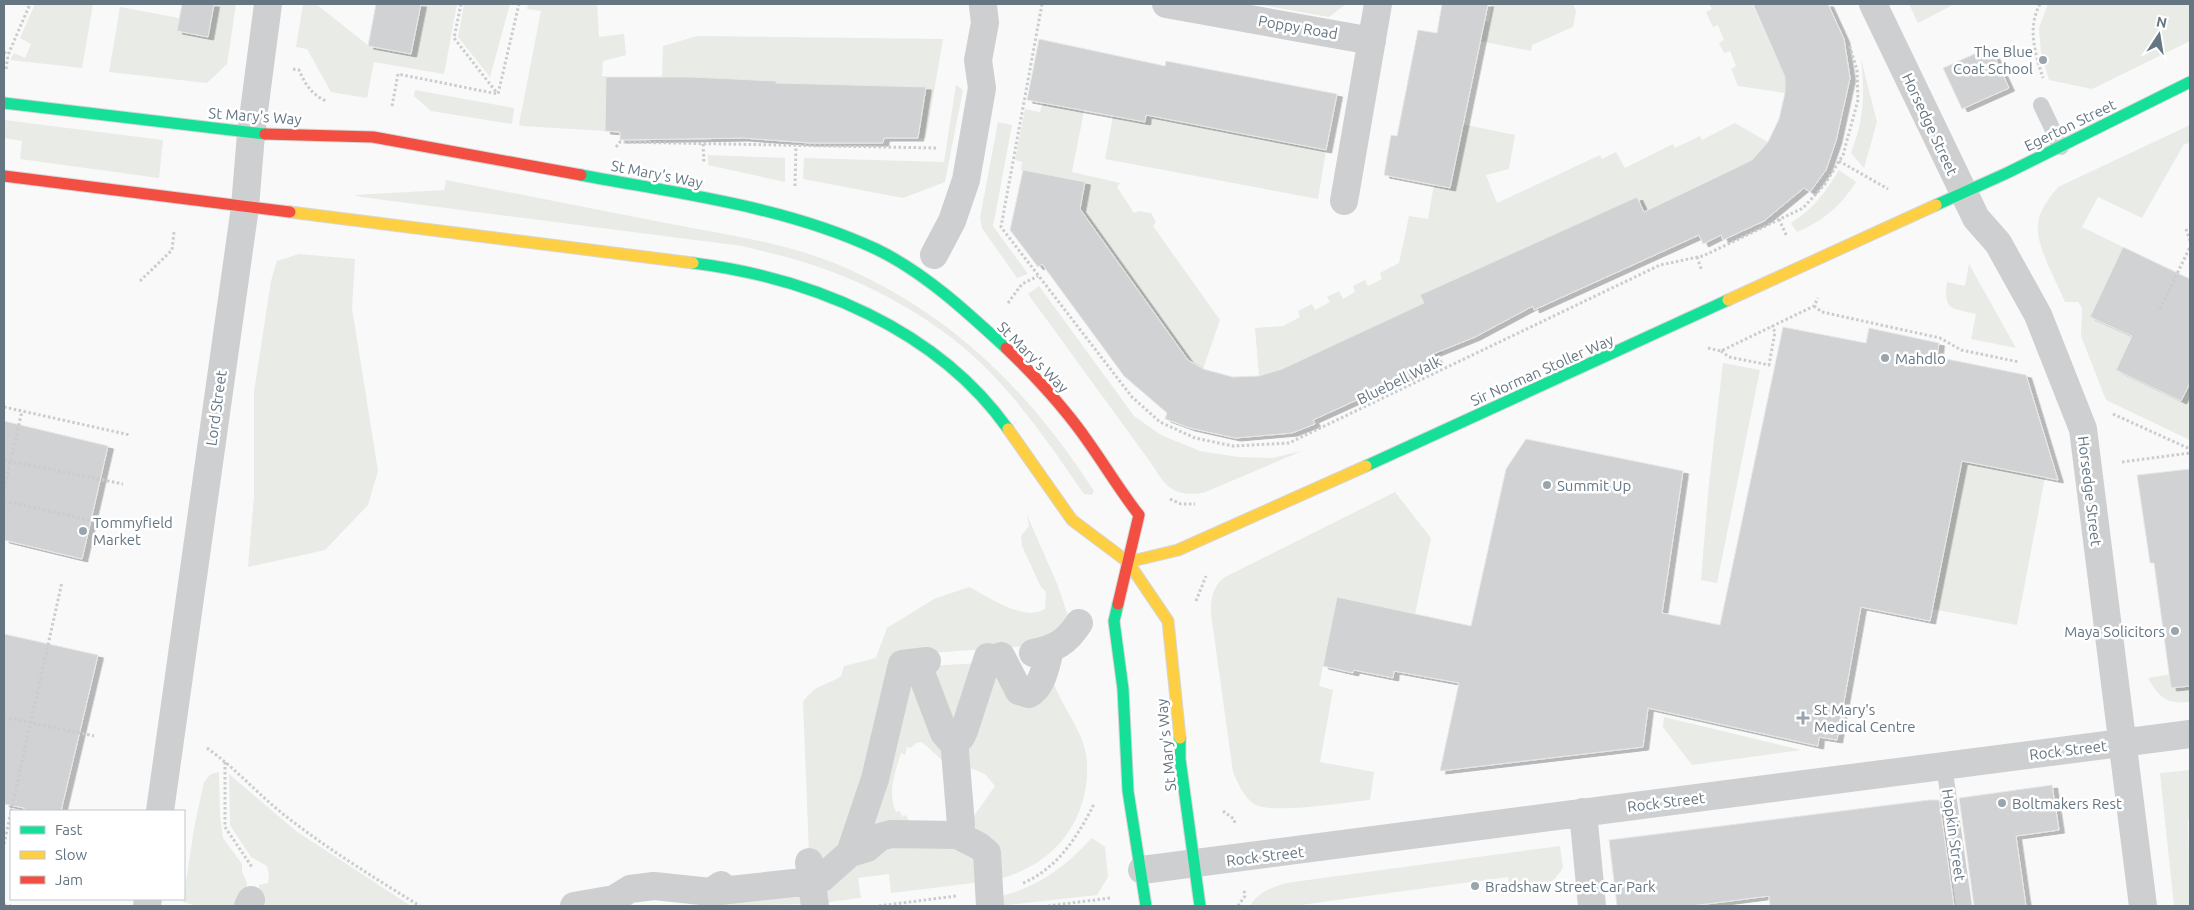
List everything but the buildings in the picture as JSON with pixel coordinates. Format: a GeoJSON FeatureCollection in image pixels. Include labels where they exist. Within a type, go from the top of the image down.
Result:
{"type":"FeatureCollection","features":[{"type":"Feature","properties":{"kind":"main road","name":"Egerton Street"},"geometry":{"type":"LineString","coordinates":[[1963,193],[2061,147],[2190,82]]}},
{"type":"Feature","properties":{"kind":"main road","name":"St Mary's Way"},"geometry":{"type":"LineString","coordinates":[[4,103],[251,134],[373,138],[433,147],[712,200],[817,225],[877,250],[920,276],[986,330],[1026,367],[1056,399],[1089,442],[1116,485],[1139,515],[1114,621],[1123,689],[1128,790],[1142,870],[1146,906]]}},
{"type":"Feature","properties":{"kind":"main road","name":"St Mary's Way"},"geometry":{"type":"LineString","coordinates":[[4,176],[737,269],[810,289],[860,311],[918,341],[990,404],[1072,520],[1128,562],[1168,621],[1180,737],[1180,759],[1196,864],[1200,906]]}},
{"type":"Feature","properties":{"kind":"main road","name":"Sir Norman Stoller Way"},"geometry":{"type":"LineString","coordinates":[[1128,562],[1178,550],[1963,193]]}},
{"type":"Feature","properties":{"kind":"street","name":"Lord Street"},"geometry":{"type":"LineString","coordinates":[[160,810],[245,207],[251,134],[268,4]]}},
{"type":"Feature","properties":{"kind":"street","name":"Poppy Road"},"geometry":{"type":"LineString","coordinates":[[1166,4],[1372,40]]}},
{"type":"Feature","properties":{"kind":"street"},"geometry":{"type":"LineString","coordinates":[[1344,201],[1378,4]]}},
{"type":"Feature","properties":{"kind":"street","name":"Horsedge Street"},"geometry":{"type":"LineString","coordinates":[[1873,4],[1976,218],[1998,243],[2038,315],[2082,430],[2143,906]]}},
{"type":"Feature","properties":{"kind":"street"},"geometry":{"type":"LineString","coordinates":[[934,256],[952,221],[966,180],[982,88],[978,60],[985,23],[983,6]]}},
{"type":"Feature","properties":{"kind":"street"},"geometry":{"type":"LineString","coordinates":[[850,854],[875,779],[902,664],[922,662],[944,733],[950,740],[961,737],[1010,654],[1062,644],[1080,623]]}},
{"type":"Feature","properties":{"kind":"street","name":"Rock Street"},"geometry":{"type":"LineString","coordinates":[[1142,870],[1944,764],[2190,734]]}},
{"type":"Feature","properties":{"kind":"street"},"geometry":{"type":"LineString","coordinates":[[954,739],[961,824],[957,835]]}},
{"type":"Feature","properties":{"kind":"street"},"geometry":{"type":"LineString","coordinates":[[1583,812],[1592,906]]}},
{"type":"Feature","properties":{"kind":"street"},"geometry":{"type":"LineString","coordinates":[[574,906],[614,899],[630,889],[654,886],[716,888],[812,883],[822,878],[850,854],[867,848],[880,837],[891,834],[957,835],[979,846],[987,853],[990,906]]}},
{"type":"Feature","properties":{"kind":"lane"},"geometry":{"type":"LineString","coordinates":[[2041,106],[2061,147]]}},
{"type":"Feature","properties":{"kind":"lane","name":"Hopkin Street"},"geometry":{"type":"LineString","coordinates":[[1944,764],[1964,906]]}},
{"type":"Feature","properties":{"kind":"path"},"geometry":{"type":"LineString","coordinates":[[6,70],[8,55],[30,4]]}},
{"type":"Feature","properties":{"kind":"path"},"geometry":{"type":"LineString","coordinates":[[461,4],[454,38],[498,94]]}},
{"type":"Feature","properties":{"kind":"path"},"geometry":{"type":"LineString","coordinates":[[498,94],[519,4]]}},
{"type":"Feature","properties":{"kind":"path","name":"Bluebell Walk"},"geometry":{"type":"LineString","coordinates":[[1042,4],[1001,227],[1132,397],[1160,422],[1195,438],[1233,446],[1289,443],[1660,265],[1697,257],[1803,208],[1825,184],[1839,161],[1853,125],[1858,100],[1857,70],[1849,44]]}},
{"type":"Feature","properties":{"kind":"path"},"geometry":{"type":"LineString","coordinates":[[2040,4],[2036,12],[2033,30],[2034,51],[2044,82]]}},
{"type":"Feature","properties":{"kind":"path"},"geometry":{"type":"LineString","coordinates":[[4,52],[8,55]]}},
{"type":"Feature","properties":{"kind":"path"},"geometry":{"type":"LineString","coordinates":[[391,115],[398,74],[498,94]]}},
{"type":"Feature","properties":{"kind":"path"},"geometry":{"type":"LineString","coordinates":[[614,150],[620,142],[936,149],[938,140]]}},
{"type":"Feature","properties":{"kind":"path"},"geometry":{"type":"LineString","coordinates":[[703,144],[703,170]]}},
{"type":"Feature","properties":{"kind":"path"},"geometry":{"type":"LineString","coordinates":[[794,189],[796,146]]}},
{"type":"Feature","properties":{"kind":"path"},"geometry":{"type":"LineString","coordinates":[[1839,161],[1894,192]]}},
{"type":"Feature","properties":{"kind":"path"},"geometry":{"type":"LineString","coordinates":[[1779,220],[1790,242]]}},
{"type":"Feature","properties":{"kind":"path"},"geometry":{"type":"LineString","coordinates":[[2186,228],[2190,241]]}},
{"type":"Feature","properties":{"kind":"path"},"geometry":{"type":"LineString","coordinates":[[140,281],[172,250],[174,232]]}},
{"type":"Feature","properties":{"kind":"path"},"geometry":{"type":"LineString","coordinates":[[2160,309],[2190,247]]}},
{"type":"Feature","properties":{"kind":"path"},"geometry":{"type":"LineString","coordinates":[[1697,257],[1702,271]]}},
{"type":"Feature","properties":{"kind":"path"},"geometry":{"type":"LineString","coordinates":[[1006,306],[1022,284],[1038,276]]}},
{"type":"Feature","properties":{"kind":"path"},"geometry":{"type":"LineString","coordinates":[[1721,351],[1814,306],[1821,293]]}},
{"type":"Feature","properties":{"kind":"path"},"geometry":{"type":"LineString","coordinates":[[1814,306],[1822,312],[1940,338],[1961,350],[2022,363]]}},
{"type":"Feature","properties":{"kind":"path"},"geometry":{"type":"LineString","coordinates":[[1704,347],[1721,351],[1729,358],[1769,365],[1776,332],[1772,326]]}},
{"type":"Feature","properties":{"kind":"path"},"geometry":{"type":"LineString","coordinates":[[4,407],[130,435]]}},
{"type":"Feature","properties":{"kind":"path"},"geometry":{"type":"LineString","coordinates":[[4,489],[22,411]]}},
{"type":"Feature","properties":{"kind":"path"},"geometry":{"type":"LineString","coordinates":[[2109,412],[2190,448]]}},
{"type":"Feature","properties":{"kind":"path"},"geometry":{"type":"LineString","coordinates":[[2118,463],[2190,453]]}},
{"type":"Feature","properties":{"kind":"path"},"geometry":{"type":"LineString","coordinates":[[4,460],[123,484]]}},
{"type":"Feature","properties":{"kind":"path"},"geometry":{"type":"LineString","coordinates":[[4,502],[117,526]]}},
{"type":"Feature","properties":{"kind":"path"},"geometry":{"type":"LineString","coordinates":[[1195,603],[1208,573]]}},
{"type":"Feature","properties":{"kind":"path"},"geometry":{"type":"LineString","coordinates":[[12,810],[62,582]]}},
{"type":"Feature","properties":{"kind":"path"},"geometry":{"type":"LineString","coordinates":[[4,717],[94,736]]}},
{"type":"Feature","properties":{"kind":"path"},"geometry":{"type":"LineString","coordinates":[[207,748],[225,761],[281,812],[314,838],[420,906]]}},
{"type":"Feature","properties":{"kind":"path"},"geometry":{"type":"LineString","coordinates":[[225,761],[225,827],[249,862]]}},
{"type":"Feature","properties":{"kind":"path"},"geometry":{"type":"LineString","coordinates":[[4,844],[10,817]]}},
{"type":"Feature","properties":{"kind":"path"},"geometry":{"type":"LineString","coordinates":[[1238,906],[1245,896]]}},
{"type":"Feature","properties":{"kind":"path"},"geometry":{"type":"LineString","coordinates":[[1048,906],[1114,898]]}},
{"type":"Feature","properties":{"kind":"path"},"geometry":{"type":"LineString","coordinates":[[4,905],[11,906]]}},
{"type":"Feature","properties":{"kind":"shaded area"},"geometry":{"type":"Polygon","coordinates":[[[35,4],[93,4],[82,68],[10,60],[14,53],[25,58],[31,44],[20,38],[35,4]]]}},
{"type":"Feature","properties":{"kind":"shaded area"},"geometry":{"type":"Polygon","coordinates":[[[214,4],[236,4],[227,64],[207,83],[109,72],[120,7],[179,18],[208,36],[214,4]]]}},
{"type":"Feature","properties":{"kind":"shaded area"},"geometry":{"type":"Polygon","coordinates":[[[303,4],[316,4],[369,46],[411,54],[420,4],[457,4],[444,74],[374,62],[367,98],[331,92],[307,49],[296,47],[303,4]]]}},
{"type":"Feature","properties":{"kind":"shaded area"},"geometry":{"type":"Polygon","coordinates":[[[464,4],[510,4],[490,77],[458,37],[464,4]]]}},
{"type":"Feature","properties":{"kind":"shaded area"},"geometry":{"type":"Polygon","coordinates":[[[528,4],[597,4],[599,37],[624,34],[626,55],[603,61],[602,76],[606,76],[605,131],[522,126],[519,124],[541,11],[527,9],[528,4]]]}},
{"type":"Feature","properties":{"kind":"shaded area"},"geometry":{"type":"Polygon","coordinates":[[[1256,4],[1346,4],[1329,17],[1256,4]]]}},
{"type":"Feature","properties":{"kind":"shaded area"},"geometry":{"type":"Polygon","coordinates":[[[1492,4],[1573,4],[1576,11],[1573,27],[1532,45],[1531,51],[1443,34],[1446,14],[1489,22],[1492,4]]]}},
{"type":"Feature","properties":{"kind":"shaded area"},"geometry":{"type":"Polygon","coordinates":[[[1709,4],[1752,4],[1779,64],[1835,40],[1785,64],[1785,93],[1738,86],[1731,69],[1736,66],[1730,51],[1724,53],[1719,43],[1724,40],[1718,25],[1713,27],[1706,12],[1712,9],[1709,4]]]}},
{"type":"Feature","properties":{"kind":"shaded area"},"geometry":{"type":"Polygon","coordinates":[[[1909,4],[1949,4],[1951,6],[1918,23],[1909,4]]]}},
{"type":"Feature","properties":{"kind":"shaded area"},"geometry":{"type":"Polygon","coordinates":[[[2048,4],[2190,4],[2190,41],[2092,89],[2049,80],[2041,52],[2039,28],[2048,4]]]}},
{"type":"Feature","properties":{"kind":"shaded area"},"geometry":{"type":"Polygon","coordinates":[[[697,36],[943,39],[926,138],[918,138],[926,87],[884,86],[776,135],[776,81],[711,79],[691,134],[691,77],[662,77],[663,46],[697,36]]]}},
{"type":"Feature","properties":{"kind":"shaded area"},"geometry":{"type":"Polygon","coordinates":[[[1861,59],[1877,122],[1864,168],[1851,153],[1861,118],[1863,84],[1861,59]]]}},
{"type":"Feature","properties":{"kind":"shaded area"},"geometry":{"type":"Polygon","coordinates":[[[1155,70],[1256,85],[1246,135],[1326,150],[1318,199],[1105,159],[1113,116],[1145,121],[1155,70]]]}},
{"type":"Feature","properties":{"kind":"shaded area"},"geometry":{"type":"Polygon","coordinates":[[[956,85],[963,90],[945,182],[903,198],[803,179],[804,158],[944,162],[956,85]]]}},
{"type":"Feature","properties":{"kind":"shaded area"},"geometry":{"type":"Polygon","coordinates":[[[415,90],[514,108],[512,124],[431,111],[414,96],[415,90]]]}},
{"type":"Feature","properties":{"kind":"shaded area"},"geometry":{"type":"Polygon","coordinates":[[[1043,102],[1084,111],[1072,172],[1120,183],[1117,187],[1134,213],[1138,211],[1151,213],[1156,222],[1153,226],[1220,320],[1203,369],[1174,352],[1145,395],[1129,369],[1173,338],[1104,242],[1061,273],[1085,182],[1021,170],[1022,162],[1015,160],[1025,109],[1040,112],[1043,102]]]}},
{"type":"Feature","properties":{"kind":"shaded area"},"geometry":{"type":"Polygon","coordinates":[[[1408,113],[1515,135],[1509,169],[1486,175],[1497,203],[1600,155],[1602,159],[1616,152],[1625,168],[1673,144],[1675,148],[1700,136],[1702,140],[1735,123],[1768,142],[1748,165],[1734,168],[1681,194],[1697,230],[1660,247],[1637,197],[1497,319],[1474,270],[1421,295],[1443,344],[1440,347],[1443,353],[1435,357],[1412,309],[1289,367],[1259,376],[1255,328],[1283,326],[1300,317],[1298,311],[1312,304],[1315,310],[1330,302],[1327,297],[1339,291],[1343,299],[1355,292],[1353,286],[1365,280],[1368,286],[1382,279],[1380,273],[1399,263],[1409,216],[1428,219],[1434,184],[1408,113]]]}},
{"type":"Feature","properties":{"kind":"shaded area"},"geometry":{"type":"Polygon","coordinates":[[[4,120],[163,140],[159,178],[20,159],[22,141],[4,138],[4,120]]]}},
{"type":"Feature","properties":{"kind":"shaded area"},"geometry":{"type":"Polygon","coordinates":[[[998,122],[1012,125],[993,226],[1028,274],[1017,278],[982,228],[980,218],[998,122]]]}},
{"type":"Feature","properties":{"kind":"shaded area"},"geometry":{"type":"Polygon","coordinates":[[[2190,125],[2190,143],[2184,144],[2142,218],[2098,197],[2082,227],[2123,247],[2090,317],[2132,336],[2116,370],[2181,401],[2190,383],[2190,440],[2106,400],[2081,336],[2082,308],[2078,302],[2065,302],[2043,253],[2038,233],[2038,224],[2045,204],[2058,187],[2190,125]]]}},
{"type":"Feature","properties":{"kind":"shaded area"},"geometry":{"type":"Polygon","coordinates":[[[708,155],[785,158],[785,182],[708,165],[708,155]]]}},
{"type":"Feature","properties":{"kind":"shaded area"},"geometry":{"type":"Polygon","coordinates":[[[1839,170],[1856,182],[1850,191],[1831,212],[1797,232],[1791,223],[1818,200],[1839,170]]]}},
{"type":"Feature","properties":{"kind":"shaded area"},"geometry":{"type":"Polygon","coordinates":[[[446,180],[776,245],[834,263],[875,282],[913,304],[949,329],[982,356],[1041,419],[1094,491],[1092,495],[1084,494],[1051,446],[1015,400],[969,352],[948,335],[901,304],[851,279],[826,269],[742,246],[354,195],[444,190],[446,180]]]}},
{"type":"Feature","properties":{"kind":"shaded area"},"geometry":{"type":"Polygon","coordinates":[[[299,254],[355,259],[352,308],[378,471],[368,505],[325,550],[248,567],[254,497],[254,392],[271,281],[277,261],[299,254]]]}},
{"type":"Feature","properties":{"kind":"shaded area"},"geometry":{"type":"Polygon","coordinates":[[[1969,264],[2016,348],[1971,339],[1976,314],[1955,309],[1948,303],[1946,298],[1947,282],[1965,286],[1969,264]]]}},
{"type":"Feature","properties":{"kind":"shaded area"},"geometry":{"type":"Polygon","coordinates":[[[1039,286],[1134,416],[1161,435],[1200,451],[1238,457],[1272,458],[1302,451],[1203,493],[1184,493],[1171,489],[1161,478],[1028,294],[1039,286]]]}},
{"type":"Feature","properties":{"kind":"shaded area"},"geometry":{"type":"Polygon","coordinates":[[[1723,363],[1760,370],[1717,583],[1701,580],[1709,483],[1723,363]]]}},
{"type":"Feature","properties":{"kind":"shaded area"},"geometry":{"type":"Polygon","coordinates":[[[1962,461],[2045,477],[2017,625],[1933,609],[1962,461]]]}},
{"type":"Feature","properties":{"kind":"shaded area"},"geometry":{"type":"Polygon","coordinates":[[[1395,492],[1431,538],[1415,614],[1337,598],[1319,686],[1333,690],[1320,762],[1374,772],[1370,800],[1292,808],[1263,807],[1254,804],[1244,793],[1233,772],[1211,614],[1212,598],[1215,589],[1225,577],[1395,492]]]}},
{"type":"Feature","properties":{"kind":"shaded area"},"geometry":{"type":"Polygon","coordinates":[[[1027,515],[1058,586],[1068,616],[1051,644],[891,656],[892,669],[868,774],[839,852],[824,865],[809,853],[803,702],[812,691],[841,676],[844,666],[876,658],[887,628],[934,599],[969,587],[1006,607],[1027,612],[1045,609],[1046,592],[1041,587],[1022,546],[1021,536],[1029,526],[1027,515]]]}},
{"type":"Feature","properties":{"kind":"shaded area"},"geometry":{"type":"Polygon","coordinates":[[[979,663],[956,729],[931,666],[979,663]]]}},
{"type":"Feature","properties":{"kind":"shaded area"},"geometry":{"type":"Polygon","coordinates":[[[996,669],[1054,684],[1081,738],[1087,769],[1086,786],[1080,808],[1074,824],[1065,837],[1041,860],[1012,875],[995,880],[965,829],[995,786],[985,774],[965,766],[964,745],[996,669]]]}},
{"type":"Feature","properties":{"kind":"shaded area"},"geometry":{"type":"Polygon","coordinates":[[[2190,671],[2190,702],[2175,702],[2165,699],[2156,691],[2148,678],[2190,671]]]}},
{"type":"Feature","properties":{"kind":"shaded area"},"geometry":{"type":"Polygon","coordinates":[[[910,675],[937,736],[945,763],[922,742],[916,743],[911,748],[907,747],[905,755],[901,753],[894,775],[893,804],[896,812],[900,811],[902,817],[906,815],[913,830],[864,845],[910,675]]]}},
{"type":"Feature","properties":{"kind":"shaded area"},"geometry":{"type":"Polygon","coordinates":[[[1664,717],[1801,750],[1692,765],[1663,727],[1664,717]]]}},
{"type":"Feature","properties":{"kind":"shaded area"},"geometry":{"type":"Polygon","coordinates":[[[2190,770],[2190,820],[2188,820],[2190,906],[2174,906],[2160,773],[2190,770]]]}},
{"type":"Feature","properties":{"kind":"shaded area"},"geometry":{"type":"Polygon","coordinates":[[[219,772],[220,816],[223,838],[242,864],[242,872],[247,883],[245,899],[237,906],[198,906],[183,902],[185,900],[194,828],[204,782],[211,774],[219,772]]]}},
{"type":"Feature","properties":{"kind":"shaded area"},"geometry":{"type":"Polygon","coordinates":[[[229,774],[296,831],[411,906],[254,906],[258,901],[259,885],[268,883],[269,874],[267,866],[251,857],[230,825],[229,774]]]}},
{"type":"Feature","properties":{"kind":"shaded area"},"geometry":{"type":"Polygon","coordinates":[[[888,838],[979,849],[982,882],[891,893],[889,874],[858,878],[861,898],[821,903],[821,890],[888,838]]]}},
{"type":"Feature","properties":{"kind":"shaded area"},"geometry":{"type":"Polygon","coordinates":[[[1092,838],[1105,847],[1108,877],[1097,895],[998,906],[998,897],[1025,888],[1050,875],[1092,838]]]}},
{"type":"Feature","properties":{"kind":"shaded area"},"geometry":{"type":"Polygon","coordinates":[[[1560,846],[1563,868],[1552,882],[1541,889],[1529,892],[1511,895],[1508,877],[1293,906],[1250,906],[1261,894],[1286,883],[1560,846]]]}},
{"type":"Feature","properties":{"kind":"shaded area"},"geometry":{"type":"Polygon","coordinates":[[[801,891],[808,904],[704,906],[714,903],[801,891]]]}},
{"type":"Feature","properties":{"kind":"traffic: fast"},"geometry":{"type":"LineString","coordinates":[[1936,205],[2007,173],[2190,82]]}},
{"type":"Feature","properties":{"kind":"traffic: fast"},"geometry":{"type":"LineString","coordinates":[[4,103],[265,134]]}},
{"type":"Feature","properties":{"kind":"traffic: fast"},"geometry":{"type":"LineString","coordinates":[[581,175],[731,203],[805,222],[841,234],[876,249],[911,269],[960,307],[1006,348]]}},
{"type":"Feature","properties":{"kind":"traffic: fast"},"geometry":{"type":"LineString","coordinates":[[693,263],[738,270],[782,281],[826,296],[868,314],[909,336],[946,363],[979,394],[1008,429]]}},
{"type":"Feature","properties":{"kind":"traffic: fast"},"geometry":{"type":"LineString","coordinates":[[1366,466],[1728,300]]}},
{"type":"Feature","properties":{"kind":"traffic: fast"},"geometry":{"type":"LineString","coordinates":[[1118,604],[1114,621],[1123,689],[1128,791],[1146,906]]}},
{"type":"Feature","properties":{"kind":"traffic: fast"},"geometry":{"type":"LineString","coordinates":[[1180,738],[1180,759],[1200,906]]}},
{"type":"Feature","properties":{"kind":"traffic: slow"},"geometry":{"type":"LineString","coordinates":[[1728,300],[1936,205]]}},
{"type":"Feature","properties":{"kind":"traffic: slow"},"geometry":{"type":"LineString","coordinates":[[290,212],[693,263]]}},
{"type":"Feature","properties":{"kind":"traffic: slow"},"geometry":{"type":"LineString","coordinates":[[1008,429],[1072,520],[1128,562],[1168,621],[1180,738]]}},
{"type":"Feature","properties":{"kind":"traffic: slow"},"geometry":{"type":"LineString","coordinates":[[1128,562],[1178,550],[1366,466]]}},
{"type":"Feature","properties":{"kind":"traffic: jam"},"geometry":{"type":"LineString","coordinates":[[265,134],[373,137],[581,175]]}},
{"type":"Feature","properties":{"kind":"traffic: jam"},"geometry":{"type":"LineString","coordinates":[[4,176],[290,212]]}},
{"type":"Feature","properties":{"kind":"traffic: jam"},"geometry":{"type":"LineString","coordinates":[[1006,348],[1070,417],[1139,515],[1118,604]]}},
{"type":"Feature","properties":{"kind":"place","name":"The Blue Coat School"},"geometry":{"type":"Point","coordinates":[2043,60]}},
{"type":"Feature","properties":{"kind":"place","name":"Mahdlo"},"geometry":{"type":"Point","coordinates":[1885,358]}},
{"type":"Feature","properties":{"kind":"place","name":"Summit Up"},"geometry":{"type":"Point","coordinates":[1547,485]}},
{"type":"Feature","properties":{"kind":"place","name":"Tommyfield Market"},"geometry":{"type":"Point","coordinates":[83,531]}},
{"type":"Feature","properties":{"kind":"place","name":"Maya Solicitors"},"geometry":{"type":"Point","coordinates":[2175,631]}},
{"type":"Feature","properties":{"kind":"place","name":"St Mary's Medical Centre"},"geometry":{"type":"Point","coordinates":[1803,718]}},
{"type":"Feature","properties":{"kind":"place","name":"Boltmakers Rest"},"geometry":{"type":"Point","coordinates":[2002,803]}},
{"type":"Feature","properties":{"kind":"place","name":"Bradshaw Street Car Park"},"geometry":{"type":"Point","coordinates":[1475,886]}}]}
